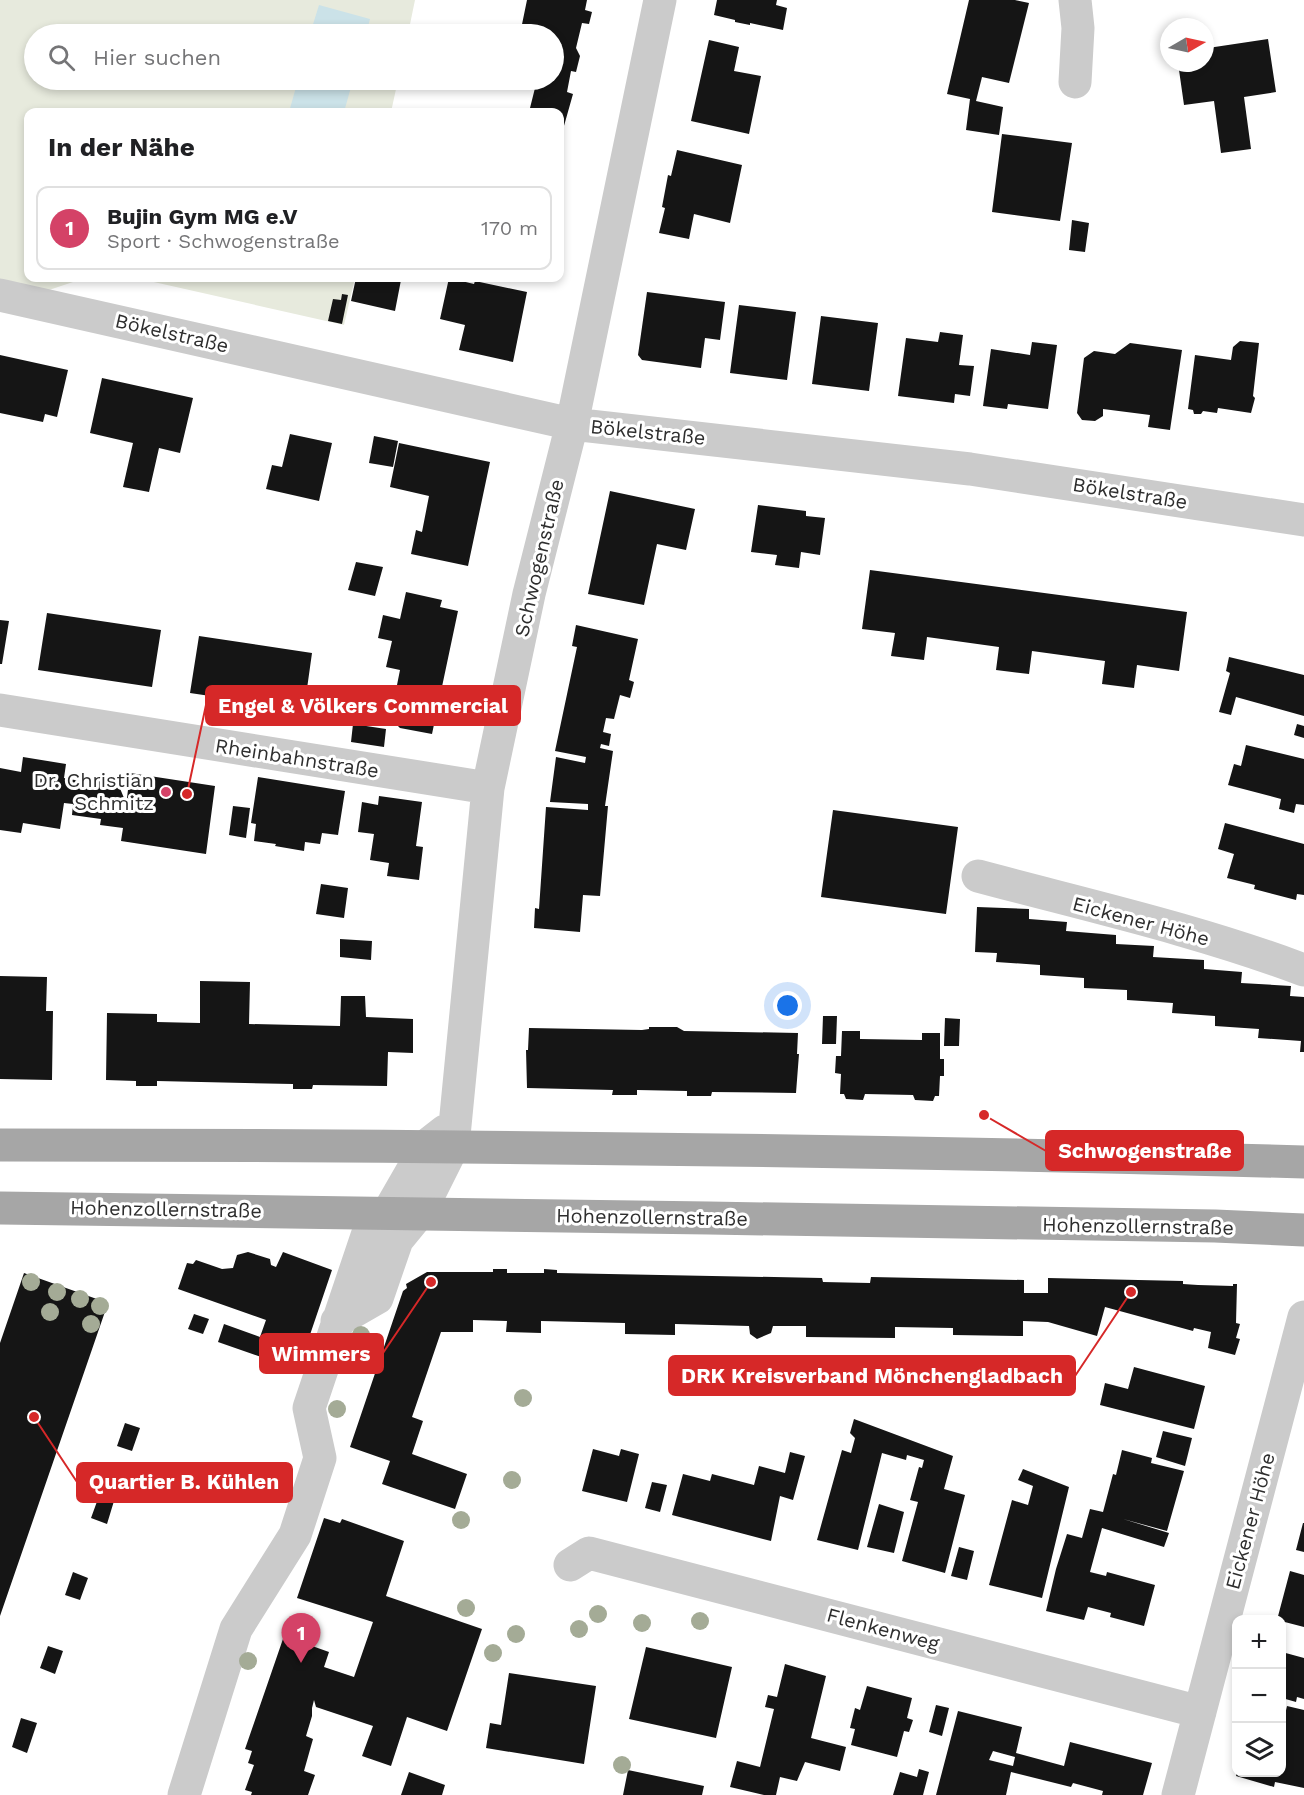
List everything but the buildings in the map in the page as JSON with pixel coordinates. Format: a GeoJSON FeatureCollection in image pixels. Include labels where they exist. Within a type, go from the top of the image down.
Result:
{"type":"FeatureCollection","features":[{"type":"Feature","properties":{"kind":"main road"},"geometry":{"type":"LineString","coordinates":[[0,1145],[445,1138],[1304,1162]]}},
{"type":"Feature","properties":{"kind":"main road","name":"Hohenzollernstraße"},"geometry":{"type":"LineString","coordinates":[[0,1208],[404,1212],[1215,1226],[1304,1230]]}},
{"type":"Feature","properties":{"kind":"street","name":"Schwogenstraße"},"geometry":{"type":"LineString","coordinates":[[184,1795],[236,1629],[295,1535],[305,1506],[320,1458],[309,1408],[369,1230],[404,1212],[445,1138],[488,788],[529,594],[572,424],[660,0]]}},
{"type":"Feature","properties":{"kind":"street"},"geometry":{"type":"LineString","coordinates":[[1075,0],[1078,28],[1075,82]]}},
{"type":"Feature","properties":{"kind":"street","name":"Bökelstraße"},"geometry":{"type":"LineString","coordinates":[[0,295],[572,424],[969,469],[1304,520]]}},
{"type":"Feature","properties":{"kind":"street","name":"Rheinbahnstraße"},"geometry":{"type":"LineString","coordinates":[[0,710],[488,788]]}},
{"type":"Feature","properties":{"kind":"street","name":"Eickener Höhe"},"geometry":{"type":"LineString","coordinates":[[978,876],[1188,933],[1272,957],[1304,969]]}},
{"type":"Feature","properties":{"kind":"street","name":"Eickener Höhe"},"geometry":{"type":"LineString","coordinates":[[1178,1795],[1304,1317]]}},
{"type":"Feature","properties":{"kind":"street","name":"Flenkenweg"},"geometry":{"type":"LineString","coordinates":[[570,1565],[589,1552],[1200,1712]]}},
{"type":"Feature","properties":{"kind":"shaded area"},"geometry":{"type":"Polygon","coordinates":[[[0,0],[415,0],[410,24],[24,24],[24,90],[396,90],[392,108],[24,108],[24,282],[73,282],[49,290],[0,281],[0,0]]]}},
{"type":"Feature","properties":{"kind":"shaded area"},"geometry":{"type":"Polygon","coordinates":[[[154,282],[354,282],[344,325],[154,282]]]}},
{"type":"Feature","properties":{"kind":"water"},"geometry":{"type":"Polygon","coordinates":[[[319,5],[370,19],[369,24],[313,24],[319,5]]]}},
{"type":"Feature","properties":{"kind":"water"},"geometry":{"type":"Polygon","coordinates":[[[295,90],[350,90],[345,108],[290,108],[295,90]]]}},
{"type":"Feature","properties":{"kind":"place","name":"Dr. Christian Schmitz"},"geometry":{"type":"Point","coordinates":[166,792]}},
{"type":"Feature","properties":{"kind":"place","name":"Engel & Völkers Commercial"},"geometry":{"type":"Point","coordinates":[187,794]}},
{"type":"Feature","properties":{"kind":"place","name":"Schwogenstraße"},"geometry":{"type":"Point","coordinates":[984,1115]}},
{"type":"Feature","properties":{"kind":"place","name":"Wimmers"},"geometry":{"type":"Point","coordinates":[431,1282]}},
{"type":"Feature","properties":{"kind":"place","name":"DRK Kreisverband Mönchengladbach"},"geometry":{"type":"Point","coordinates":[1131,1292]}},
{"type":"Feature","properties":{"kind":"place","name":"Quartier B. Kühlen"},"geometry":{"type":"Point","coordinates":[34,1417]}},
{"type":"Feature","properties":{"kind":"place","name":"Bujin Gym MG e.V"},"geometry":{"type":"Point","coordinates":[301,1663]}}]}
